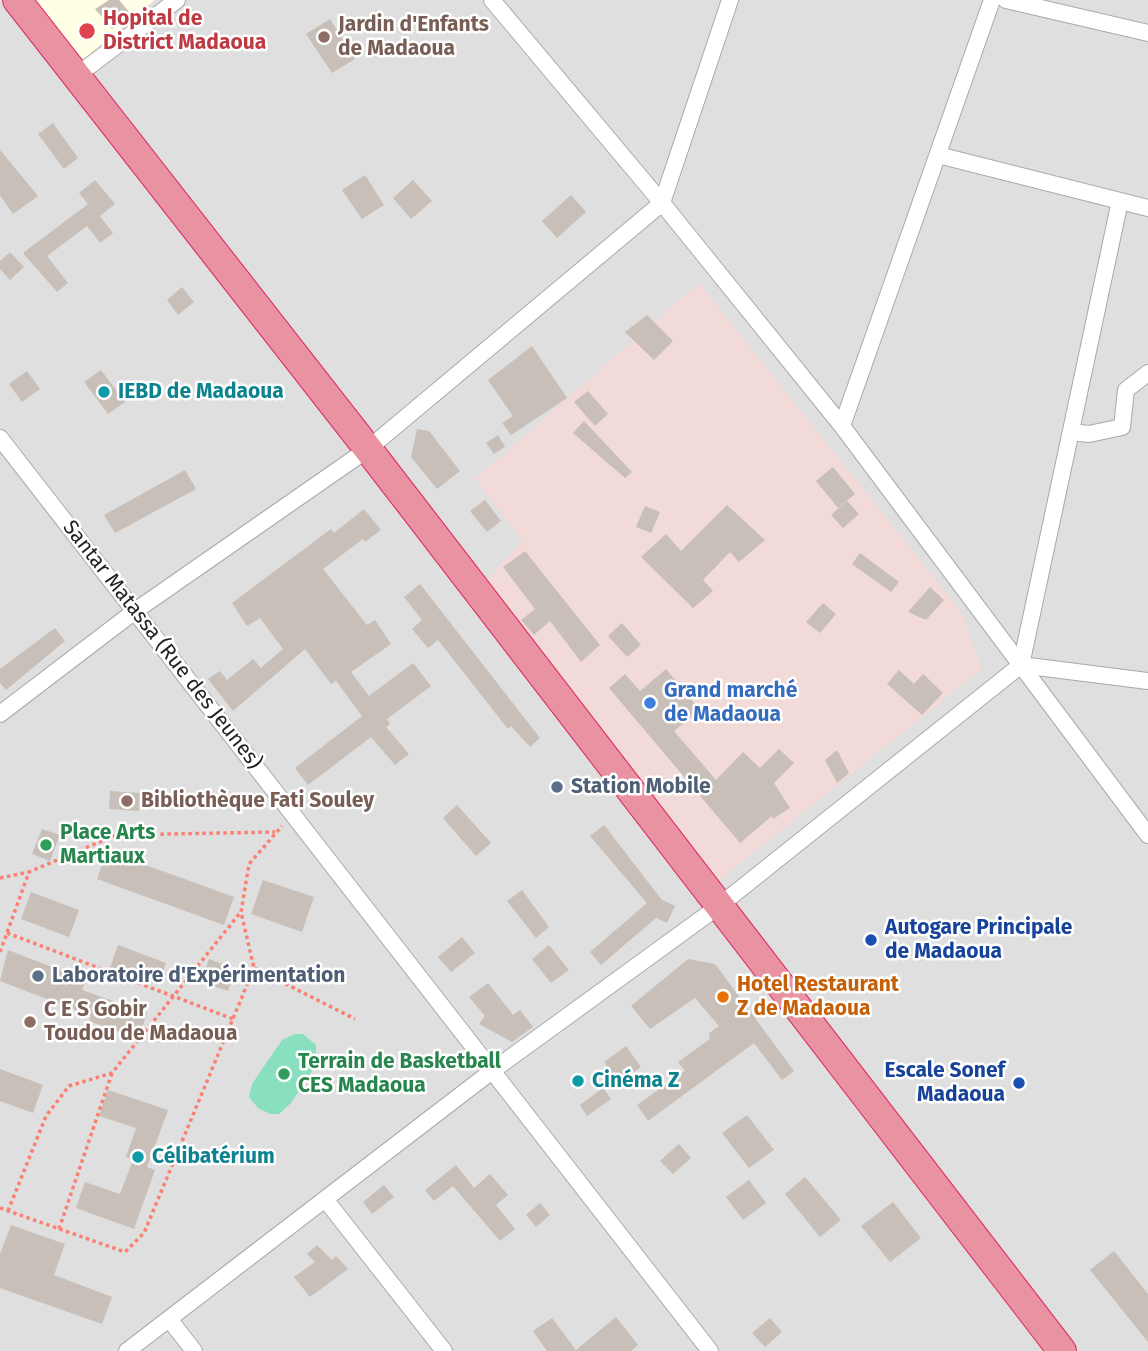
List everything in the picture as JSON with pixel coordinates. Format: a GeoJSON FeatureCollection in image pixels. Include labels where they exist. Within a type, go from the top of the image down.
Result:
{"type":"FeatureCollection","features":[{"type":"Feature","properties":{"kind":"highway"},"geometry":{"type":"LineString","coordinates":[[17,0],[368,449],[1062,1351]]}},
{"type":"Feature","properties":{"kind":"street"},"geometry":{"type":"LineString","coordinates":[[76,76],[177,0]]}},
{"type":"Feature","properties":{"kind":"street"},"geometry":{"type":"LineString","coordinates":[[492,0],[662,202],[842,426],[1148,835]]}},
{"type":"Feature","properties":{"kind":"street"},"geometry":{"type":"LineString","coordinates":[[0,714],[135,611],[368,449],[662,202],[730,0]]}},
{"type":"Feature","properties":{"kind":"street"},"geometry":{"type":"LineString","coordinates":[[842,426],[992,0]]}},
{"type":"Feature","properties":{"kind":"street"},"geometry":{"type":"LineString","coordinates":[[1006,0],[1148,33]]}},
{"type":"Feature","properties":{"kind":"street"},"geometry":{"type":"LineString","coordinates":[[937,155],[1148,208]]}},
{"type":"Feature","properties":{"kind":"street"},"geometry":{"type":"LineString","coordinates":[[127,1351],[492,1071],[719,906],[1021,665],[1120,201]]}},
{"type":"Feature","properties":{"kind":"street"},"geometry":{"type":"LineString","coordinates":[[1071,432],[1089,434],[1122,427],[1126,390],[1148,373]]}},
{"type":"Feature","properties":{"kind":"street","name":"Santar Matassa (Rue des Jeunes)"},"geometry":{"type":"LineString","coordinates":[[0,438],[710,1351]]}},
{"type":"Feature","properties":{"kind":"street"},"geometry":{"type":"LineString","coordinates":[[1021,665],[1148,681]]}},
{"type":"Feature","properties":{"kind":"street"},"geometry":{"type":"LineString","coordinates":[[325,1199],[444,1351]]}},
{"type":"Feature","properties":{"kind":"street"},"geometry":{"type":"LineString","coordinates":[[169,1319],[194,1351]]}},
{"type":"Feature","properties":{"kind":"path"},"geometry":{"type":"LineString","coordinates":[[0,878],[29,872],[116,835],[275,832],[249,864],[241,912],[254,968],[144,1233],[125,1252],[0,1208]]}},
{"type":"Feature","properties":{"kind":"path"},"geometry":{"type":"LineString","coordinates":[[0,953],[29,872]]}},
{"type":"Feature","properties":{"kind":"path"},"geometry":{"type":"LineString","coordinates":[[60,1229],[112,1073],[241,912]]}},
{"type":"Feature","properties":{"kind":"path"},"geometry":{"type":"LineString","coordinates":[[7,933],[233,1019]]}},
{"type":"Feature","properties":{"kind":"path"},"geometry":{"type":"LineString","coordinates":[[254,968],[355,1019]]}},
{"type":"Feature","properties":{"kind":"path"},"geometry":{"type":"LineString","coordinates":[[8,1210],[46,1116],[69,1086],[112,1073]]}},
{"type":"Feature","properties":{"kind":"shaded area"},"geometry":{"type":"Polygon","coordinates":[[[0,0],[1148,0],[1148,1351],[0,1351],[0,0]]]}},
{"type":"Feature","properties":{"kind":"shaded area","name":"Hopital de District Madaoua"},"geometry":{"type":"Polygon","coordinates":[[[32,0],[155,0],[80,62],[32,0]]]}},
{"type":"Feature","properties":{"kind":"shaded area","name":"Grand marché de Madaoua"},"geometry":{"type":"Polygon","coordinates":[[[699,283],[961,612],[982,669],[718,881],[483,583],[523,541],[475,479],[699,283]]]}},
{"type":"Feature","properties":{"kind":"green space","name":"Terrain de Basketball CES Madaoua"},"geometry":{"type":"Polygon","coordinates":[[[295,1034],[303,1034],[316,1045],[316,1065],[291,1103],[279,1114],[270,1114],[258,1108],[249,1097],[252,1084],[282,1040],[295,1034]]]}},
{"type":"Feature","properties":{"kind":"building"},"geometry":{"type":"Polygon","coordinates":[[[109,0],[119,0],[131,14],[112,29],[95,9],[109,0]]]}},
{"type":"Feature","properties":{"kind":"building"},"geometry":{"type":"Polygon","coordinates":[[[330,19],[355,59],[332,73],[306,34],[330,19]]]}},
{"type":"Feature","properties":{"kind":"building"},"geometry":{"type":"Polygon","coordinates":[[[53,123],[78,158],[64,169],[38,134],[53,123]]]}},
{"type":"Feature","properties":{"kind":"building"},"geometry":{"type":"Polygon","coordinates":[[[0,150],[38,196],[13,214],[0,195],[0,150]]]}},
{"type":"Feature","properties":{"kind":"building"},"geometry":{"type":"Polygon","coordinates":[[[365,175],[384,205],[362,219],[342,190],[365,175]]]}},
{"type":"Feature","properties":{"kind":"building"},"geometry":{"type":"Polygon","coordinates":[[[95,180],[115,204],[100,216],[113,233],[100,243],[87,226],[47,256],[68,283],[57,292],[23,253],[88,204],[79,193],[95,180]]]}},
{"type":"Feature","properties":{"kind":"building"},"geometry":{"type":"Polygon","coordinates":[[[413,180],[432,201],[411,219],[393,198],[413,180]]]}},
{"type":"Feature","properties":{"kind":"building"},"geometry":{"type":"Polygon","coordinates":[[[571,195],[586,212],[557,238],[542,221],[571,195]]]}},
{"type":"Feature","properties":{"kind":"building"},"geometry":{"type":"Polygon","coordinates":[[[10,252],[24,267],[10,280],[0,269],[0,261],[10,252]]]}},
{"type":"Feature","properties":{"kind":"building"},"geometry":{"type":"Polygon","coordinates":[[[182,287],[194,302],[178,315],[167,300],[182,287]]]}},
{"type":"Feature","properties":{"kind":"building"},"geometry":{"type":"Polygon","coordinates":[[[647,315],[673,341],[654,360],[625,332],[647,315]]]}},
{"type":"Feature","properties":{"kind":"building"},"geometry":{"type":"Polygon","coordinates":[[[532,346],[567,398],[511,435],[502,423],[513,416],[488,380],[532,346]]]}},
{"type":"Feature","properties":{"kind":"building","name":"IEBD de Madaoua"},"geometry":{"type":"Polygon","coordinates":[[[101,370],[125,402],[108,414],[84,382],[101,370]]]}},
{"type":"Feature","properties":{"kind":"building"},"geometry":{"type":"Polygon","coordinates":[[[27,371],[40,389],[22,402],[9,384],[27,371]]]}},
{"type":"Feature","properties":{"kind":"building"},"geometry":{"type":"Polygon","coordinates":[[[588,391],[608,414],[595,426],[574,402],[588,391]]]}},
{"type":"Feature","properties":{"kind":"building"},"geometry":{"type":"Polygon","coordinates":[[[584,421],[632,472],[625,478],[573,433],[584,421]]]}},
{"type":"Feature","properties":{"kind":"building"},"geometry":{"type":"Polygon","coordinates":[[[417,429],[429,431],[460,471],[437,489],[411,457],[417,429]]]}},
{"type":"Feature","properties":{"kind":"building"},"geometry":{"type":"Polygon","coordinates":[[[498,435],[505,447],[494,454],[486,443],[498,435]]]}},
{"type":"Feature","properties":{"kind":"building"},"geometry":{"type":"Polygon","coordinates":[[[833,467],[855,494],[838,508],[816,481],[833,467]]]}},
{"type":"Feature","properties":{"kind":"building"},"geometry":{"type":"Polygon","coordinates":[[[185,470],[196,489],[115,533],[104,515],[185,470]]]}},
{"type":"Feature","properties":{"kind":"building"},"geometry":{"type":"Polygon","coordinates":[[[485,500],[501,521],[487,532],[470,511],[485,500]]]}},
{"type":"Feature","properties":{"kind":"building"},"geometry":{"type":"Polygon","coordinates":[[[847,501],[859,514],[843,528],[831,515],[847,501]]]}},
{"type":"Feature","properties":{"kind":"building"},"geometry":{"type":"Polygon","coordinates":[[[727,505],[765,540],[739,562],[730,552],[703,580],[713,591],[693,608],[641,557],[666,534],[681,551],[727,505]]]}},
{"type":"Feature","properties":{"kind":"building"},"geometry":{"type":"Polygon","coordinates":[[[645,506],[660,512],[651,533],[636,527],[645,506]]]}},
{"type":"Feature","properties":{"kind":"building"},"geometry":{"type":"Polygon","coordinates":[[[364,509],[381,530],[365,542],[363,539],[323,569],[367,625],[375,620],[391,644],[351,672],[369,696],[413,663],[431,686],[387,719],[390,724],[386,727],[409,754],[395,765],[371,737],[308,785],[295,768],[362,716],[336,681],[331,684],[305,649],[233,711],[208,679],[220,671],[227,680],[253,659],[261,668],[283,649],[260,618],[247,626],[232,603],[331,529],[334,533],[364,509]]]}},
{"type":"Feature","properties":{"kind":"building"},"geometry":{"type":"Polygon","coordinates":[[[525,551],[600,645],[581,662],[550,621],[534,635],[521,620],[535,609],[503,567],[525,551]]]}},
{"type":"Feature","properties":{"kind":"building"},"geometry":{"type":"Polygon","coordinates":[[[860,553],[899,582],[891,592],[852,564],[860,553]]]}},
{"type":"Feature","properties":{"kind":"building"},"geometry":{"type":"Polygon","coordinates":[[[420,584],[540,738],[530,747],[511,726],[508,729],[438,640],[428,648],[412,629],[422,620],[404,597],[420,584]]]}},
{"type":"Feature","properties":{"kind":"building"},"geometry":{"type":"Polygon","coordinates":[[[930,587],[944,600],[926,620],[908,612],[930,587]]]}},
{"type":"Feature","properties":{"kind":"building"},"geometry":{"type":"Polygon","coordinates":[[[823,603],[836,614],[820,633],[806,622],[823,603]]]}},
{"type":"Feature","properties":{"kind":"building"},"geometry":{"type":"Polygon","coordinates":[[[622,623],[641,645],[627,657],[608,636],[622,623]]]}},
{"type":"Feature","properties":{"kind":"building"},"geometry":{"type":"Polygon","coordinates":[[[55,628],[65,641],[6,690],[0,683],[0,669],[55,628]]]}},
{"type":"Feature","properties":{"kind":"building"},"geometry":{"type":"Polygon","coordinates":[[[666,669],[700,710],[674,731],[716,780],[743,752],[760,768],[779,749],[794,763],[774,783],[790,808],[773,819],[772,816],[740,843],[609,688],[625,674],[640,691],[666,669]]]}},
{"type":"Feature","properties":{"kind":"building"},"geometry":{"type":"Polygon","coordinates":[[[899,670],[914,684],[923,674],[943,693],[922,715],[887,684],[899,670]]]}},
{"type":"Feature","properties":{"kind":"building"},"geometry":{"type":"Polygon","coordinates":[[[837,750],[849,773],[837,783],[825,760],[837,750]]]}},
{"type":"Feature","properties":{"kind":"building"},"geometry":{"type":"Polygon","coordinates":[[[110,791],[140,793],[139,811],[109,809],[110,791]]]}},
{"type":"Feature","properties":{"kind":"building"},"geometry":{"type":"Polygon","coordinates":[[[457,805],[491,843],[476,856],[443,818],[457,805]]]}},
{"type":"Feature","properties":{"kind":"building"},"geometry":{"type":"Polygon","coordinates":[[[604,825],[662,900],[675,906],[667,923],[656,918],[601,965],[590,952],[647,903],[590,836],[604,825]]]}},
{"type":"Feature","properties":{"kind":"building","name":"Place Arts Martiaux"},"geometry":{"type":"Polygon","coordinates":[[[42,829],[60,835],[50,861],[32,854],[42,829]]]}},
{"type":"Feature","properties":{"kind":"building"},"geometry":{"type":"Polygon","coordinates":[[[107,851],[234,897],[224,925],[97,879],[107,851]]]}},
{"type":"Feature","properties":{"kind":"building"},"geometry":{"type":"Polygon","coordinates":[[[263,880],[314,897],[302,932],[251,914],[263,880]]]}},
{"type":"Feature","properties":{"kind":"building"},"geometry":{"type":"Polygon","coordinates":[[[522,890],[549,927],[536,938],[507,901],[522,890]]]}},
{"type":"Feature","properties":{"kind":"building"},"geometry":{"type":"Polygon","coordinates":[[[31,892],[79,910],[69,937],[21,919],[31,892]]]}},
{"type":"Feature","properties":{"kind":"building"},"geometry":{"type":"Polygon","coordinates":[[[462,937],[475,953],[451,972],[438,957],[462,937]]]}},
{"type":"Feature","properties":{"kind":"building"},"geometry":{"type":"Polygon","coordinates":[[[118,945],[166,963],[158,985],[110,968],[118,945]]]}},
{"type":"Feature","properties":{"kind":"building"},"geometry":{"type":"Polygon","coordinates":[[[549,945],[569,970],[551,983],[532,959],[549,945]]]}},
{"type":"Feature","properties":{"kind":"building"},"geometry":{"type":"Polygon","coordinates":[[[8,950],[86,980],[82,990],[147,1013],[138,1039],[89,1021],[91,1016],[0,981],[8,950]]]}},
{"type":"Feature","properties":{"kind":"building"},"geometry":{"type":"Polygon","coordinates":[[[209,959],[236,969],[228,991],[201,982],[209,959]]]}},
{"type":"Feature","properties":{"kind":"building"},"geometry":{"type":"Polygon","coordinates":[[[688,959],[715,964],[794,1071],[782,1080],[754,1043],[648,1121],[637,1105],[685,1071],[678,1062],[710,1039],[709,1033],[719,1026],[695,998],[650,1029],[631,1006],[688,959]]]}},
{"type":"Feature","properties":{"kind":"building"},"geometry":{"type":"Polygon","coordinates":[[[488,983],[513,1015],[520,1010],[533,1027],[512,1042],[479,1024],[485,1016],[469,997],[488,983]]]}},
{"type":"Feature","properties":{"kind":"building"},"geometry":{"type":"Polygon","coordinates":[[[626,1046],[641,1067],[619,1083],[604,1062],[626,1046]]]}},
{"type":"Feature","properties":{"kind":"building"},"geometry":{"type":"Polygon","coordinates":[[[0,1069],[43,1085],[33,1113],[0,1101],[0,1069]]]}},
{"type":"Feature","properties":{"kind":"building"},"geometry":{"type":"Polygon","coordinates":[[[603,1088],[611,1099],[587,1116],[580,1105],[603,1088]]]}},
{"type":"Feature","properties":{"kind":"building"},"geometry":{"type":"Polygon","coordinates":[[[108,1090],[168,1110],[147,1167],[155,1170],[134,1229],[76,1208],[85,1182],[120,1194],[133,1160],[126,1157],[136,1128],[99,1116],[108,1090]]]}},
{"type":"Feature","properties":{"kind":"building"},"geometry":{"type":"Polygon","coordinates":[[[747,1115],[774,1150],[749,1168],[722,1133],[747,1115]]]}},
{"type":"Feature","properties":{"kind":"building"},"geometry":{"type":"Polygon","coordinates":[[[679,1144],[691,1158],[673,1174],[660,1161],[679,1144]]]}},
{"type":"Feature","properties":{"kind":"building"},"geometry":{"type":"Polygon","coordinates":[[[456,1165],[474,1188],[490,1174],[508,1195],[496,1205],[515,1229],[500,1241],[453,1186],[434,1201],[425,1190],[456,1165]]]}},
{"type":"Feature","properties":{"kind":"building"},"geometry":{"type":"Polygon","coordinates":[[[805,1177],[841,1220],[820,1237],[785,1194],[805,1177]]]}},
{"type":"Feature","properties":{"kind":"building"},"geometry":{"type":"Polygon","coordinates":[[[749,1180],[766,1203],[743,1220],[726,1197],[749,1180]]]}},
{"type":"Feature","properties":{"kind":"building"},"geometry":{"type":"Polygon","coordinates":[[[384,1185],[394,1197],[372,1214],[363,1202],[384,1185]]]}},
{"type":"Feature","properties":{"kind":"building"},"geometry":{"type":"Polygon","coordinates":[[[893,1202],[921,1238],[890,1262],[861,1226],[893,1202]]]}},
{"type":"Feature","properties":{"kind":"building"},"geometry":{"type":"Polygon","coordinates":[[[540,1203],[550,1215],[536,1227],[526,1215],[540,1203]]]}},
{"type":"Feature","properties":{"kind":"building"},"geometry":{"type":"Polygon","coordinates":[[[11,1225],[65,1244],[54,1275],[112,1297],[102,1324],[0,1288],[0,1254],[11,1225]]]}},
{"type":"Feature","properties":{"kind":"building"},"geometry":{"type":"Polygon","coordinates":[[[317,1245],[332,1260],[336,1256],[348,1269],[310,1297],[294,1277],[315,1262],[307,1254],[317,1245]]]}},
{"type":"Feature","properties":{"kind":"building"},"geometry":{"type":"Polygon","coordinates":[[[1114,1251],[1148,1294],[1148,1342],[1090,1270],[1114,1251]]]}},
{"type":"Feature","properties":{"kind":"building"},"geometry":{"type":"Polygon","coordinates":[[[616,1317],[638,1345],[631,1351],[547,1351],[533,1331],[552,1318],[576,1350],[616,1317]]]}},
{"type":"Feature","properties":{"kind":"building"},"geometry":{"type":"Polygon","coordinates":[[[770,1318],[782,1332],[765,1347],[752,1333],[770,1318]]]}},
{"type":"Feature","properties":{"kind":"place","name":"Hopital de District Madaoua"},"geometry":{"type":"Point","coordinates":[87,31]}},
{"type":"Feature","properties":{"kind":"place","name":"Jardin d'Enfants de Madaoua"},"geometry":{"type":"Point","coordinates":[324,37]}},
{"type":"Feature","properties":{"kind":"place","name":"IEBD de Madaoua"},"geometry":{"type":"Point","coordinates":[104,392]}},
{"type":"Feature","properties":{"kind":"place","name":"Grand marché de Madaoua"},"geometry":{"type":"Point","coordinates":[650,703]}},
{"type":"Feature","properties":{"kind":"place","name":"Station Mobile"},"geometry":{"type":"Point","coordinates":[557,787]}},
{"type":"Feature","properties":{"kind":"place","name":"Bibliothèque Fati Souley"},"geometry":{"type":"Point","coordinates":[127,801]}},
{"type":"Feature","properties":{"kind":"place","name":"Place Arts Martiaux"},"geometry":{"type":"Point","coordinates":[46,845]}},
{"type":"Feature","properties":{"kind":"place","name":"Autogare Principale de Madaoua"},"geometry":{"type":"Point","coordinates":[871,940]}},
{"type":"Feature","properties":{"kind":"place","name":"Laboratoire d'Expérimentation"},"geometry":{"type":"Point","coordinates":[38,976]}},
{"type":"Feature","properties":{"kind":"place","name":"Hotel Restaurant Z de Madaoua"},"geometry":{"type":"Point","coordinates":[723,997]}},
{"type":"Feature","properties":{"kind":"place","name":"C E S Gobir Toudou de Madaoua"},"geometry":{"type":"Point","coordinates":[30,1022]}},
{"type":"Feature","properties":{"kind":"place","name":"Terrain de Basketball CES Madaoua"},"geometry":{"type":"Point","coordinates":[284,1074]}},
{"type":"Feature","properties":{"kind":"place","name":"Cinéma Z"},"geometry":{"type":"Point","coordinates":[578,1081]}},
{"type":"Feature","properties":{"kind":"place","name":"Escale Sonef Madaoua"},"geometry":{"type":"Point","coordinates":[1019,1083]}},
{"type":"Feature","properties":{"kind":"place","name":"Célibatérium"},"geometry":{"type":"Point","coordinates":[138,1157]}}]}
